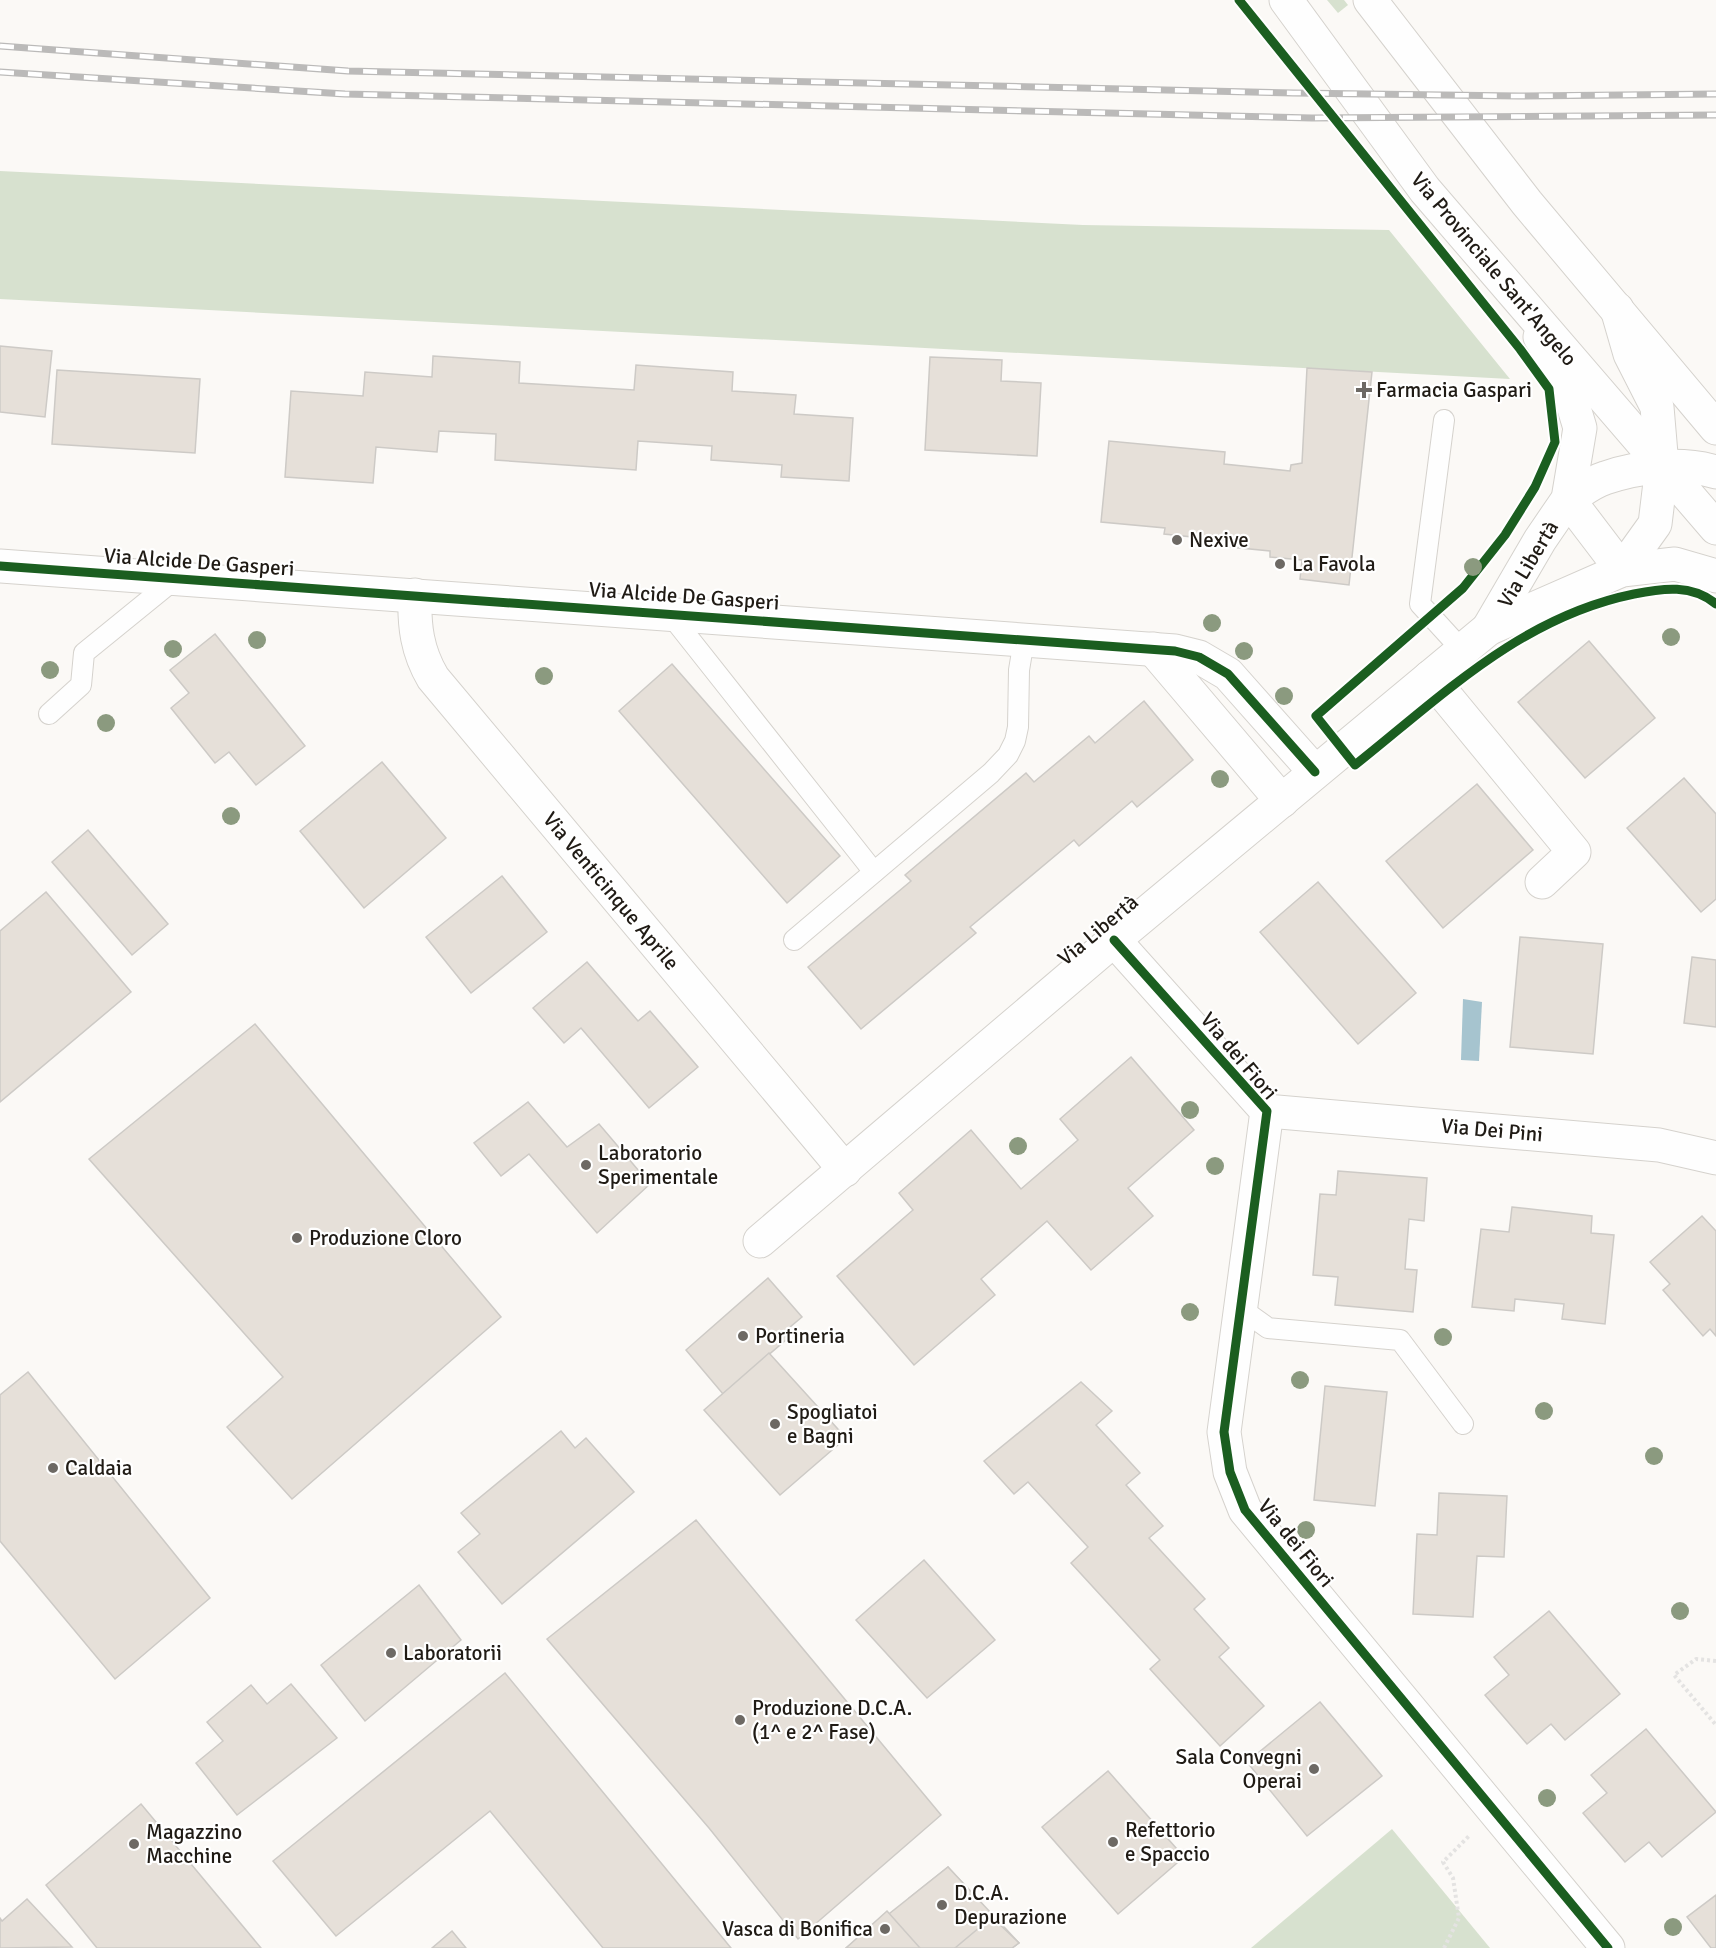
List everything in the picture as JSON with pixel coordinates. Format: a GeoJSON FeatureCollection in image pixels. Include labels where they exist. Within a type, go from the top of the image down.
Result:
{"type":"FeatureCollection","features":[{"type":"Feature","properties":{"kind":"street","name":"Via Provinciale Sant'Angelo"},"geometry":{"type":"LineString","coordinates":[[1286,0],[1425,190],[1716,528]]}},
{"type":"Feature","properties":{"kind":"street"},"geometry":{"type":"LineString","coordinates":[[1370,0],[1527,202],[1716,428]]}},
{"type":"Feature","properties":{"kind":"street","name":"Via Libertà"},"geometry":{"type":"LineString","coordinates":[[1488,629],[1540,540],[1568,499],[1580,428],[1565,378],[1518,298]]}},
{"type":"Feature","properties":{"kind":"street"},"geometry":{"type":"LineString","coordinates":[[1617,309],[1630,354],[1657,406],[1662,466],[1655,524],[1622,570]]}},
{"type":"Feature","properties":{"kind":"street","name":"Via Libertà"},"geometry":{"type":"LineString","coordinates":[[1568,499],[1604,478],[1662,466],[1696,466],[1716,472]]}},
{"type":"Feature","properties":{"kind":"street","name":"Via Libertà"},"geometry":{"type":"LineString","coordinates":[[1568,499],[1622,570]]}},
{"type":"Feature","properties":{"kind":"street","name":"Via Libertà"},"geometry":{"type":"LineString","coordinates":[[760,1241],[1114,940],[1488,629],[1622,570],[1675,564],[1716,576]]}},
{"type":"Feature","properties":{"kind":"street","name":"Via Alcide De Gasperi"},"geometry":{"type":"LineString","coordinates":[[0,566],[669,613],[1153,650],[1198,657],[1228,674],[1315,772]]}},
{"type":"Feature","properties":{"kind":"street","name":"Via Venticinque Aprile"},"geometry":{"type":"LineString","coordinates":[[415,595],[416,640],[433,678],[844,1170]]}},
{"type":"Feature","properties":{"kind":"street"},"geometry":{"type":"LineString","coordinates":[[1153,650],[1282,801]]}},
{"type":"Feature","properties":{"kind":"street"},"geometry":{"type":"LineString","coordinates":[[1430,677],[1574,852],[1542,882]]}},
{"type":"Feature","properties":{"kind":"street","name":"Via dei Fiori"},"geometry":{"type":"LineString","coordinates":[[1114,940],[1267,1111],[1224,1432],[1230,1472],[1245,1510],[1608,1948]]}},
{"type":"Feature","properties":{"kind":"street","name":"Via Dei Pini"},"geometry":{"type":"LineString","coordinates":[[1267,1111],[1659,1145],[1716,1158]]}},
{"type":"Feature","properties":{"kind":"lane"},"geometry":{"type":"LineString","coordinates":[[1444,420],[1420,604],[1462,650]]}},
{"type":"Feature","properties":{"kind":"lane"},"geometry":{"type":"LineString","coordinates":[[49,714],[81,685],[84,652],[175,579]]}},
{"type":"Feature","properties":{"kind":"lane"},"geometry":{"type":"LineString","coordinates":[[669,613],[874,872]]}},
{"type":"Feature","properties":{"kind":"lane"},"geometry":{"type":"LineString","coordinates":[[794,940],[991,773],[1008,755],[1016,741],[1018,727],[1019,670],[1024,640]]}},
{"type":"Feature","properties":{"kind":"lane"},"geometry":{"type":"LineString","coordinates":[[1240,1308],[1268,1328],[1400,1340],[1463,1424]]}},
{"type":"Feature","properties":{"kind":"path"},"geometry":{"type":"LineString","coordinates":[[1716,1661],[1696,1659],[1674,1675],[1716,1725]]}},
{"type":"Feature","properties":{"kind":"path"},"geometry":{"type":"LineString","coordinates":[[1444,1948],[1459,1918],[1452,1878],[1443,1862],[1494,1811]]}},
{"type":"Feature","properties":{"kind":"green space"},"geometry":{"type":"Polygon","coordinates":[[[1327,0],[1344,0],[1348,5],[1338,13],[1327,0]]]}},
{"type":"Feature","properties":{"kind":"green space"},"geometry":{"type":"Polygon","coordinates":[[[0,171],[1083,225],[1389,230],[1510,379],[0,299],[0,171]]]}},
{"type":"Feature","properties":{"kind":"green space"},"geometry":{"type":"Polygon","coordinates":[[[1392,1829],[1490,1948],[1251,1948],[1392,1829]]]}},
{"type":"Feature","properties":{"kind":"water"},"geometry":{"type":"Polygon","coordinates":[[[1463,999],[1482,1002],[1479,1061],[1461,1060],[1463,999]]]}},
{"type":"Feature","properties":{"kind":"building"},"geometry":{"type":"Polygon","coordinates":[[[0,346],[52,351],[45,417],[0,412],[0,346]]]}},
{"type":"Feature","properties":{"kind":"building"},"geometry":{"type":"Polygon","coordinates":[[[433,356],[520,362],[519,383],[634,390],[636,365],[733,372],[732,391],[796,395],[794,414],[853,418],[849,481],[781,477],[782,465],[711,460],[712,446],[638,441],[636,470],[495,460],[496,434],[439,431],[437,452],[376,447],[373,483],[285,477],[291,391],[363,396],[365,372],[432,377],[433,356]]]}},
{"type":"Feature","properties":{"kind":"building"},"geometry":{"type":"Polygon","coordinates":[[[930,357],[1002,360],[1001,381],[1041,383],[1037,456],[925,450],[930,357]]]}},
{"type":"Feature","properties":{"kind":"building"},"geometry":{"type":"Polygon","coordinates":[[[1307,368],[1372,372],[1349,585],[1300,579],[1302,560],[1270,557],[1270,551],[1230,547],[1231,541],[1164,534],[1165,528],[1101,522],[1109,441],[1225,452],[1224,464],[1290,471],[1291,465],[1302,463],[1307,368]]]}},
{"type":"Feature","properties":{"kind":"building"},"geometry":{"type":"Polygon","coordinates":[[[57,370],[200,379],[195,453],[52,444],[57,370]]]}},
{"type":"Feature","properties":{"kind":"building"},"geometry":{"type":"Polygon","coordinates":[[[215,634],[305,746],[256,785],[229,752],[215,763],[171,708],[189,693],[170,670],[215,634]]]}},
{"type":"Feature","properties":{"kind":"building"},"geometry":{"type":"Polygon","coordinates":[[[1589,641],[1655,718],[1585,778],[1518,702],[1589,641]]]}},
{"type":"Feature","properties":{"kind":"building"},"geometry":{"type":"Polygon","coordinates":[[[672,664],[840,856],[787,903],[619,711],[672,664]]]}},
{"type":"Feature","properties":{"kind":"building"},"geometry":{"type":"Polygon","coordinates":[[[1144,701],[1193,760],[1137,807],[1132,801],[1079,846],[1074,840],[970,927],[976,933],[861,1029],[808,967],[911,881],[905,875],[1026,773],[1034,782],[1089,736],[1095,743],[1144,701]]]}},
{"type":"Feature","properties":{"kind":"building"},"geometry":{"type":"Polygon","coordinates":[[[382,762],[446,838],[364,908],[300,831],[382,762]]]}},
{"type":"Feature","properties":{"kind":"building"},"geometry":{"type":"Polygon","coordinates":[[[1684,778],[1716,814],[1716,899],[1701,912],[1627,828],[1684,778]]]}},
{"type":"Feature","properties":{"kind":"building"},"geometry":{"type":"Polygon","coordinates":[[[1477,784],[1533,850],[1443,928],[1386,861],[1477,784]]]}},
{"type":"Feature","properties":{"kind":"building"},"geometry":{"type":"Polygon","coordinates":[[[88,830],[168,924],[132,955],[52,862],[88,830]]]}},
{"type":"Feature","properties":{"kind":"building"},"geometry":{"type":"Polygon","coordinates":[[[502,876],[547,932],[471,993],[426,937],[502,876]]]}},
{"type":"Feature","properties":{"kind":"building"},"geometry":{"type":"Polygon","coordinates":[[[1318,882],[1416,993],[1358,1044],[1260,932],[1318,882]]]}},
{"type":"Feature","properties":{"kind":"building"},"geometry":{"type":"Polygon","coordinates":[[[46,892],[131,992],[0,1102],[0,931],[46,892]]]}},
{"type":"Feature","properties":{"kind":"building"},"geometry":{"type":"Polygon","coordinates":[[[1520,937],[1603,944],[1593,1054],[1510,1047],[1520,937]]]}},
{"type":"Feature","properties":{"kind":"building"},"geometry":{"type":"Polygon","coordinates":[[[1692,957],[1716,960],[1716,1027],[1684,1023],[1692,957]]]}},
{"type":"Feature","properties":{"kind":"building"},"geometry":{"type":"Polygon","coordinates":[[[587,962],[638,1021],[650,1011],[698,1067],[649,1108],[581,1028],[564,1043],[533,1008],[587,962]]]}},
{"type":"Feature","properties":{"kind":"building","name":"Produzione Cloro"},"geometry":{"type":"Polygon","coordinates":[[[255,1024],[501,1317],[292,1499],[227,1427],[283,1377],[89,1159],[255,1024]]]}},
{"type":"Feature","properties":{"kind":"building"},"geometry":{"type":"Polygon","coordinates":[[[1131,1057],[1194,1130],[1128,1188],[1153,1216],[1091,1270],[1047,1221],[981,1279],[995,1295],[914,1365],[837,1276],[913,1210],[899,1193],[971,1130],[1021,1189],[1078,1140],[1060,1119],[1131,1057]]]}},
{"type":"Feature","properties":{"kind":"building","name":"Laboratorio Sperimentale"},"geometry":{"type":"Polygon","coordinates":[[[528,1102],[567,1147],[599,1124],[650,1184],[597,1233],[529,1154],[501,1176],[474,1143],[528,1102]]]}},
{"type":"Feature","properties":{"kind":"building"},"geometry":{"type":"Polygon","coordinates":[[[1338,1171],[1427,1178],[1424,1221],[1409,1219],[1405,1269],[1417,1270],[1413,1312],[1335,1305],[1338,1277],[1313,1275],[1320,1194],[1336,1195],[1338,1171]]]}},
{"type":"Feature","properties":{"kind":"building"},"geometry":{"type":"Polygon","coordinates":[[[1512,1207],[1592,1216],[1591,1233],[1614,1235],[1605,1324],[1562,1319],[1564,1304],[1515,1299],[1514,1311],[1472,1307],[1481,1229],[1509,1232],[1512,1207]]]}},
{"type":"Feature","properties":{"kind":"building"},"geometry":{"type":"Polygon","coordinates":[[[1702,1216],[1716,1231],[1716,1336],[1710,1329],[1703,1336],[1663,1290],[1670,1284],[1650,1262],[1702,1216]]]}},
{"type":"Feature","properties":{"kind":"building","name":"Portineria"},"geometry":{"type":"Polygon","coordinates":[[[768,1278],[802,1317],[783,1333],[787,1339],[723,1394],[686,1350],[768,1278]]]}},
{"type":"Feature","properties":{"kind":"building","name":"Spogliatoi e Bagni"},"geometry":{"type":"Polygon","coordinates":[[[769,1353],[846,1438],[780,1495],[704,1410],[769,1353]]]}},
{"type":"Feature","properties":{"kind":"building","name":"Caldaia"},"geometry":{"type":"Polygon","coordinates":[[[28,1372],[210,1598],[115,1679],[0,1541],[0,1395],[28,1372]]]}},
{"type":"Feature","properties":{"kind":"building"},"geometry":{"type":"Polygon","coordinates":[[[1081,1382],[1112,1411],[1096,1425],[1140,1473],[1126,1485],[1163,1526],[1149,1538],[1205,1599],[1194,1609],[1229,1648],[1219,1657],[1264,1706],[1220,1746],[1150,1669],[1160,1660],[1071,1563],[1088,1547],[1028,1482],[1014,1494],[984,1461],[1081,1382]]]}},
{"type":"Feature","properties":{"kind":"building"},"geometry":{"type":"Polygon","coordinates":[[[1325,1386],[1387,1392],[1375,1506],[1314,1500],[1325,1386]]]}},
{"type":"Feature","properties":{"kind":"building"},"geometry":{"type":"Polygon","coordinates":[[[561,1431],[575,1448],[586,1438],[634,1492],[502,1604],[458,1552],[480,1534],[461,1513],[561,1431]]]}},
{"type":"Feature","properties":{"kind":"building"},"geometry":{"type":"Polygon","coordinates":[[[1439,1493],[1507,1496],[1504,1557],[1477,1556],[1473,1617],[1413,1614],[1417,1534],[1437,1535],[1439,1493]]]}},
{"type":"Feature","properties":{"kind":"building","name":"Produzione D.C.A. (1^ e 2^ Fase)"},"geometry":{"type":"Polygon","coordinates":[[[696,1520],[941,1815],[798,1939],[709,1828],[547,1639],[696,1520]]]}},
{"type":"Feature","properties":{"kind":"building"},"geometry":{"type":"Polygon","coordinates":[[[924,1560],[995,1640],[927,1698],[856,1620],[924,1560]]]}},
{"type":"Feature","properties":{"kind":"building","name":"Laboratorii"},"geometry":{"type":"Polygon","coordinates":[[[419,1585],[461,1640],[365,1721],[321,1665],[419,1585]]]}},
{"type":"Feature","properties":{"kind":"building"},"geometry":{"type":"Polygon","coordinates":[[[1549,1611],[1620,1694],[1565,1740],[1551,1724],[1527,1744],[1485,1695],[1509,1675],[1494,1657],[1549,1611]]]}},
{"type":"Feature","properties":{"kind":"building"},"geometry":{"type":"Polygon","coordinates":[[[505,1673],[731,1948],[603,1948],[490,1811],[336,1936],[273,1861],[505,1673]]]}},
{"type":"Feature","properties":{"kind":"building"},"geometry":{"type":"Polygon","coordinates":[[[291,1684],[337,1738],[237,1815],[196,1763],[223,1741],[207,1722],[251,1685],[267,1704],[291,1684]]]}},
{"type":"Feature","properties":{"kind":"building","name":"Sala Convegni Operai"},"geometry":{"type":"Polygon","coordinates":[[[1320,1702],[1382,1776],[1307,1836],[1247,1762],[1320,1702]]]}},
{"type":"Feature","properties":{"kind":"building"},"geometry":{"type":"Polygon","coordinates":[[[1646,1729],[1716,1812],[1662,1857],[1649,1842],[1625,1862],[1583,1813],[1607,1793],[1591,1775],[1646,1729]]]}},
{"type":"Feature","properties":{"kind":"building","name":"Refettorio e Spaccio"},"geometry":{"type":"Polygon","coordinates":[[[1108,1771],[1184,1857],[1118,1914],[1042,1827],[1108,1771]]]}},
{"type":"Feature","properties":{"kind":"building","name":"Magazzino Macchine"},"geometry":{"type":"Polygon","coordinates":[[[141,1804],[261,1948],[97,1948],[46,1885],[141,1804]]]}},
{"type":"Feature","properties":{"kind":"building"},"geometry":{"type":"Polygon","coordinates":[[[948,1867],[983,1905],[943,1937],[909,1898],[948,1867]]]}},
{"type":"Feature","properties":{"kind":"building","name":"D.C.A. Depurazione"},"geometry":{"type":"Polygon","coordinates":[[[948,1867],[1019,1943],[1012,1948],[846,1948],[948,1867]]]}},
{"type":"Feature","properties":{"kind":"building"},"geometry":{"type":"Polygon","coordinates":[[[1716,1895],[1716,1948],[1711,1948],[1687,1917],[1716,1895]]]}},
{"type":"Feature","properties":{"kind":"building"},"geometry":{"type":"Polygon","coordinates":[[[27,1899],[72,1947],[0,1948],[0,1918],[2,1921],[27,1899]]]}},
{"type":"Feature","properties":{"kind":"building","name":"Vasca di Bonifica"},"geometry":{"type":"Polygon","coordinates":[[[887,1911],[920,1948],[846,1948],[887,1911]]]}},
{"type":"Feature","properties":{"kind":"building"},"geometry":{"type":"Polygon","coordinates":[[[992,1917],[1019,1943],[1012,1948],[955,1948],[992,1917]]]}},
{"type":"Feature","properties":{"kind":"building"},"geometry":{"type":"Polygon","coordinates":[[[452,1931],[466,1948],[432,1948],[452,1931]]]}},
{"type":"Feature","properties":{"kind":"railway"},"geometry":{"type":"LineString","coordinates":[[0,46],[348,71],[1293,93],[1519,96],[1716,94]]}},
{"type":"Feature","properties":{"kind":"railway"},"geometry":{"type":"LineString","coordinates":[[0,72],[345,94],[1312,118],[1716,115]]}},
{"type":"Feature","properties":{"kind":"cycle path"},"geometry":{"type":"LineString","coordinates":[[1239,0],[1520,349],[1549,389],[1555,442],[1535,487],[1505,535],[1463,588],[1316,716],[1355,765],[1485,662],[1555,621],[1593,605],[1656,590],[1687,590],[1716,604]]}},
{"type":"Feature","properties":{"kind":"cycle path"},"geometry":{"type":"LineString","coordinates":[[0,566],[1175,651],[1199,657],[1228,674],[1315,772]]}},
{"type":"Feature","properties":{"kind":"cycle path"},"geometry":{"type":"LineString","coordinates":[[1114,940],[1267,1111],[1224,1432],[1230,1472],[1245,1510],[1608,1948]]}},
{"type":"Feature","properties":{"kind":"place","name":"Farmacia Gaspari"},"geometry":{"type":"Point","coordinates":[1364,390]}},
{"type":"Feature","properties":{"kind":"place","name":"Nexive"},"geometry":{"type":"Point","coordinates":[1177,540]}},
{"type":"Feature","properties":{"kind":"place","name":"La Favola"},"geometry":{"type":"Point","coordinates":[1280,564]}},
{"type":"Feature","properties":{"kind":"place","name":"Laboratorio Sperimentale"},"geometry":{"type":"Point","coordinates":[586,1165]}},
{"type":"Feature","properties":{"kind":"place","name":"Produzione Cloro"},"geometry":{"type":"Point","coordinates":[297,1238]}},
{"type":"Feature","properties":{"kind":"place","name":"Portineria"},"geometry":{"type":"Point","coordinates":[743,1336]}},
{"type":"Feature","properties":{"kind":"place","name":"Spogliatoi e Bagni"},"geometry":{"type":"Point","coordinates":[775,1424]}},
{"type":"Feature","properties":{"kind":"place","name":"Caldaia"},"geometry":{"type":"Point","coordinates":[53,1468]}},
{"type":"Feature","properties":{"kind":"place","name":"Laboratorii"},"geometry":{"type":"Point","coordinates":[391,1653]}},
{"type":"Feature","properties":{"kind":"place","name":"Produzione D.C.A. (1^ e 2^ Fase)"},"geometry":{"type":"Point","coordinates":[740,1720]}},
{"type":"Feature","properties":{"kind":"place","name":"Sala Convegni Operai"},"geometry":{"type":"Point","coordinates":[1314,1769]}},
{"type":"Feature","properties":{"kind":"place","name":"Refettorio e Spaccio"},"geometry":{"type":"Point","coordinates":[1113,1842]}},
{"type":"Feature","properties":{"kind":"place","name":"Magazzino Macchine"},"geometry":{"type":"Point","coordinates":[134,1844]}},
{"type":"Feature","properties":{"kind":"place","name":"D.C.A. Depurazione"},"geometry":{"type":"Point","coordinates":[942,1905]}},
{"type":"Feature","properties":{"kind":"place","name":"Vasca di Bonifica"},"geometry":{"type":"Point","coordinates":[885,1929]}}]}
